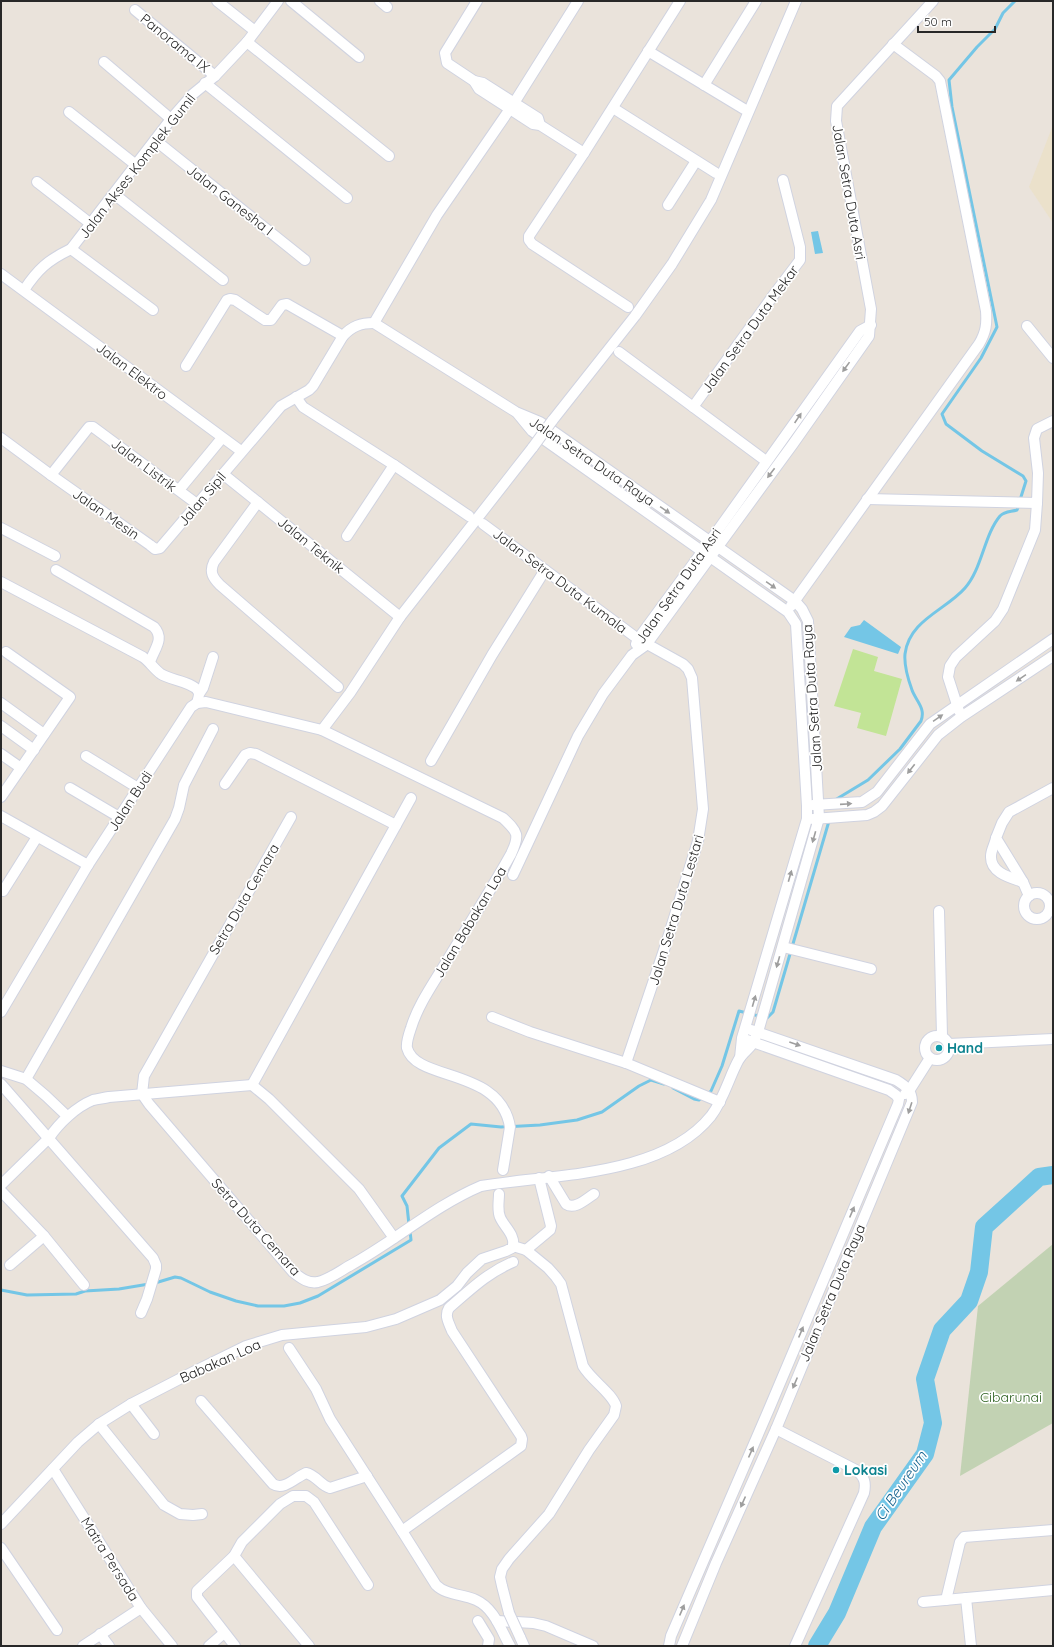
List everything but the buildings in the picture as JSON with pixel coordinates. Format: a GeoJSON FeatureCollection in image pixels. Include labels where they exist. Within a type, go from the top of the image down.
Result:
{"type":"FeatureCollection","features":[{"type":"Feature","properties":{"kind":"street"},"geometry":{"type":"LineString","coordinates":[[217,1],[255,32]]}},
{"type":"Feature","properties":{"kind":"street","name":"Jalan Akses Komplek Gumil"},"geometry":{"type":"LineString","coordinates":[[24,290],[37,271],[55,257],[71,249],[172,119],[193,94],[215,76],[247,42],[278,1]]}},
{"type":"Feature","properties":{"kind":"street"},"geometry":{"type":"LineString","coordinates":[[290,1],[359,57]]}},
{"type":"Feature","properties":{"kind":"street"},"geometry":{"type":"LineString","coordinates":[[477,1],[445,53],[447,63],[474,81],[483,82],[534,124],[540,125],[584,153]]}},
{"type":"Feature","properties":{"kind":"street"},"geometry":{"type":"LineString","coordinates":[[186,366],[227,300],[230,299],[235,300],[265,320],[270,320],[282,305],[288,304],[343,336],[349,329],[357,325],[374,323],[438,215],[512,106],[578,1]]}},
{"type":"Feature","properties":{"kind":"street"},"geometry":{"type":"LineString","coordinates":[[628,307],[532,244],[529,240],[529,236],[613,108],[680,1]]}},
{"type":"Feature","properties":{"kind":"street"},"geometry":{"type":"LineString","coordinates":[[704,85],[756,1]]}},
{"type":"Feature","properties":{"kind":"street"},"geometry":{"type":"LineString","coordinates":[[1,582],[150,662],[162,675],[192,686],[197,690],[198,699],[322,730],[350,693],[400,617],[635,316],[672,264],[711,200],[796,1]]}},
{"type":"Feature","properties":{"kind":"street","name":"Jalan Setra Duta Asri"},"geometry":{"type":"LineString","coordinates":[[632,655],[638,638],[713,545],[753,489],[793,444],[869,336],[871,325],[871,308],[836,121],[836,110],[839,102],[933,1]]}},
{"type":"Feature","properties":{"kind":"street","name":"Panorama IX"},"geometry":{"type":"LineString","coordinates":[[135,10],[215,76]]}},
{"type":"Feature","properties":{"kind":"street"},"geometry":{"type":"LineString","coordinates":[[247,42],[389,156]]}},
{"type":"Feature","properties":{"kind":"street"},"geometry":{"type":"LineString","coordinates":[[788,612],[978,344],[985,333],[987,323],[986,311],[940,81],[936,76],[893,44]]}},
{"type":"Feature","properties":{"kind":"street"},"geometry":{"type":"LineString","coordinates":[[648,52],[744,109]]}},
{"type":"Feature","properties":{"kind":"street"},"geometry":{"type":"LineString","coordinates":[[104,62],[172,119]]}},
{"type":"Feature","properties":{"kind":"street"},"geometry":{"type":"LineString","coordinates":[[205,83],[347,198]]}},
{"type":"Feature","properties":{"kind":"street"},"geometry":{"type":"LineString","coordinates":[[613,108],[716,173]]}},
{"type":"Feature","properties":{"kind":"street"},"geometry":{"type":"LineString","coordinates":[[69,112],[136,165]]}},
{"type":"Feature","properties":{"kind":"street","name":"Jalan Ganesha I"},"geometry":{"type":"LineString","coordinates":[[155,140],[305,260]]}},
{"type":"Feature","properties":{"kind":"street"},"geometry":{"type":"LineString","coordinates":[[668,206],[696,161]]}},
{"type":"Feature","properties":{"kind":"street","name":"Jalan Setra Duta Mekar"},"geometry":{"type":"LineString","coordinates":[[693,407],[800,260],[800,247],[783,180]]}},
{"type":"Feature","properties":{"kind":"street"},"geometry":{"type":"LineString","coordinates":[[36,182],[91,224]]}},
{"type":"Feature","properties":{"kind":"street"},"geometry":{"type":"LineString","coordinates":[[114,194],[223,280]]}},
{"type":"Feature","properties":{"kind":"street"},"geometry":{"type":"LineString","coordinates":[[71,249],[153,310]]}},
{"type":"Feature","properties":{"kind":"street","name":"Jalan Elektro"},"geometry":{"type":"LineString","coordinates":[[1,274],[241,451]]}},
{"type":"Feature","properties":{"kind":"street","name":"Jalan Setra Duta Raya"},"geometry":{"type":"LineString","coordinates":[[374,323],[516,412],[540,422],[713,545],[795,601],[802,609],[808,621],[820,805],[819,818],[758,1032],[753,1042]]}},
{"type":"Feature","properties":{"kind":"street","name":"Jalan Setra Duta Asri"},"geometry":{"type":"LineString","coordinates":[[753,489],[766,461],[784,439],[822,383],[860,331],[871,325]]}},
{"type":"Feature","properties":{"kind":"street"},"geometry":{"type":"LineString","coordinates":[[1027,326],[1053,358]]}},
{"type":"Feature","properties":{"kind":"street","name":"Jalan Sipil"},"geometry":{"type":"LineString","coordinates":[[162,546],[241,451],[282,406],[313,386],[343,336]]}},
{"type":"Feature","properties":{"kind":"street"},"geometry":{"type":"LineString","coordinates":[[619,352],[766,461]]}},
{"type":"Feature","properties":{"kind":"street"},"geometry":{"type":"LineString","coordinates":[[822,383],[830,390]]}},
{"type":"Feature","properties":{"kind":"street"},"geometry":{"type":"LineString","coordinates":[[296,397],[303,407],[394,465],[469,516]]}},
{"type":"Feature","properties":{"kind":"street","name":"Jalan Setra Duta Raya"},"geometry":{"type":"LineString","coordinates":[[516,412],[532,431],[788,612],[797,627],[807,819],[742,1038]]}},
{"type":"Feature","properties":{"kind":"street"},"geometry":{"type":"LineString","coordinates":[[961,717],[948,677],[950,666],[956,657],[995,621],[1003,609],[1035,530],[1038,473],[1034,438],[1037,429],[1053,421]]}},
{"type":"Feature","properties":{"kind":"street","name":"Jalan Listrik"},"geometry":{"type":"LineString","coordinates":[[51,475],[91,426],[197,504]]}},
{"type":"Feature","properties":{"kind":"street"},"geometry":{"type":"LineString","coordinates":[[1,438],[51,475]]}},
{"type":"Feature","properties":{"kind":"street","name":"Jalan Sipil"},"geometry":{"type":"LineString","coordinates":[[179,490],[222,438]]}},
{"type":"Feature","properties":{"kind":"street"},"geometry":{"type":"LineString","coordinates":[[784,439],[793,444]]}},
{"type":"Feature","properties":{"kind":"street"},"geometry":{"type":"LineString","coordinates":[[560,451],[569,442]]}},
{"type":"Feature","properties":{"kind":"street"},"geometry":{"type":"LineString","coordinates":[[346,536],[394,465]]}},
{"type":"Feature","properties":{"kind":"street","name":"Jalan Teknik"},"geometry":{"type":"LineString","coordinates":[[223,474],[400,617]]}},
{"type":"Feature","properties":{"kind":"street","name":"Jalan Mesin"},"geometry":{"type":"LineString","coordinates":[[51,475],[155,549],[162,546]]}},
{"type":"Feature","properties":{"kind":"street"},"geometry":{"type":"LineString","coordinates":[[867,499],[1037,503]]}},
{"type":"Feature","properties":{"kind":"street"},"geometry":{"type":"LineString","coordinates":[[258,502],[214,562],[211,574],[220,585],[338,687]]}},
{"type":"Feature","properties":{"kind":"street","name":"Jalan Setra Duta Kumala"},"geometry":{"type":"LineString","coordinates":[[483,524],[638,638]]}},
{"type":"Feature","properties":{"kind":"street"},"geometry":{"type":"LineString","coordinates":[[1,528],[54,556]]}},
{"type":"Feature","properties":{"kind":"street","name":"Jalan Setra Duta Asri"},"geometry":{"type":"LineString","coordinates":[[632,655],[646,645],[706,554]]}},
{"type":"Feature","properties":{"kind":"street"},"geometry":{"type":"LineString","coordinates":[[56,570],[154,627],[159,632],[159,640],[150,662]]}},
{"type":"Feature","properties":{"kind":"street"},"geometry":{"type":"LineString","coordinates":[[431,761],[492,655],[545,570]]}},
{"type":"Feature","properties":{"kind":"street","name":"Jalan Setra Duta Lestari"},"geometry":{"type":"LineString","coordinates":[[626,1063],[665,948],[698,841],[703,809],[692,678],[688,669],[683,664],[646,645],[638,638]]}},
{"type":"Feature","properties":{"kind":"street"},"geometry":{"type":"LineString","coordinates":[[807,806],[862,802],[870,798],[877,792],[930,724],[1053,639]]}},
{"type":"Feature","properties":{"kind":"street"},"geometry":{"type":"LineString","coordinates":[[1,797],[70,697],[6,652]]}},
{"type":"Feature","properties":{"kind":"street"},"geometry":{"type":"LineString","coordinates":[[513,875],[578,736],[602,694],[632,655]]}},
{"type":"Feature","properties":{"kind":"street"},"geometry":{"type":"LineString","coordinates":[[807,819],[867,815],[874,812],[882,806],[938,735],[961,717],[1053,656]]}},
{"type":"Feature","properties":{"kind":"street","name":"Jalan Budi"},"geometry":{"type":"LineString","coordinates":[[1,1012],[88,865],[185,714],[198,699],[213,657]]}},
{"type":"Feature","properties":{"kind":"street"},"geometry":{"type":"LineString","coordinates":[[1,703],[44,734]]}},
{"type":"Feature","properties":{"kind":"street"},"geometry":{"type":"LineString","coordinates":[[1,726],[34,750]]}},
{"type":"Feature","properties":{"kind":"street"},"geometry":{"type":"LineString","coordinates":[[26,1079],[175,819],[184,785],[213,729]]}},
{"type":"Feature","properties":{"kind":"street","name":"Jalan Babakan Loa"},"geometry":{"type":"LineString","coordinates":[[322,730],[503,818],[515,829],[517,835],[516,843],[504,867],[427,994],[413,1020],[407,1044],[409,1054],[419,1063],[436,1071],[469,1081],[492,1094],[501,1105],[509,1119],[510,1126],[503,1170]]}},
{"type":"Feature","properties":{"kind":"street"},"geometry":{"type":"LineString","coordinates":[[225,784],[245,755],[250,753],[256,754],[396,825]]}},
{"type":"Feature","properties":{"kind":"street"},"geometry":{"type":"LineString","coordinates":[[1,754],[21,768]]}},
{"type":"Feature","properties":{"kind":"street"},"geometry":{"type":"LineString","coordinates":[[86,756],[138,788]]}},
{"type":"Feature","properties":{"kind":"street"},"geometry":{"type":"LineString","coordinates":[[70,788],[119,817]]}},
{"type":"Feature","properties":{"kind":"street"},"geometry":{"type":"LineString","coordinates":[[1023,882],[1002,874],[996,870],[991,858],[996,838],[1002,823],[1010,812],[1053,788]]}},
{"type":"Feature","properties":{"kind":"street"},"geometry":{"type":"LineString","coordinates":[[252,1085],[411,798]]}},
{"type":"Feature","properties":{"kind":"street"},"geometry":{"type":"LineString","coordinates":[[1,817],[88,865]]}},
{"type":"Feature","properties":{"kind":"street","name":"Setra Duta Cemara"},"geometry":{"type":"LineString","coordinates":[[291,817],[144,1076],[142,1094],[293,1272],[301,1278],[313,1282],[326,1279],[373,1253],[394,1238],[469,1191],[481,1186],[610,1169],[639,1162],[667,1149],[686,1138],[703,1125],[720,1102],[740,1058],[753,1042]]}},
{"type":"Feature","properties":{"kind":"street"},"geometry":{"type":"LineString","coordinates":[[3,891],[37,837]]}},
{"type":"Feature","properties":{"kind":"street"},"geometry":{"type":"LineString","coordinates":[[996,838],[1030,896]]}},
{"type":"Feature","properties":{"kind":"street"},"geometry":{"type":"LineString","coordinates":[[939,911],[942,1036],[949,1044],[949,1052],[943,1059],[934,1060],[930,1058],[925,1051],[926,1042],[932,1036],[942,1036]]}},
{"type":"Feature","properties":{"kind":"street"},"geometry":{"type":"LineString","coordinates":[[783,947],[872,969]]}},
{"type":"Feature","properties":{"kind":"street"},"geometry":{"type":"LineString","coordinates":[[492,1017],[530,1032],[626,1063],[720,1102]]}},
{"type":"Feature","properties":{"kind":"street"},"geometry":{"type":"LineString","coordinates":[[746,1028],[896,1080],[906,1086],[909,1091]]}},
{"type":"Feature","properties":{"kind":"street"},"geometry":{"type":"LineString","coordinates":[[742,1038],[889,1090],[899,1099],[909,1091],[930,1058]]}},
{"type":"Feature","properties":{"kind":"street","name":"Setra Duta Cemara"},"geometry":{"type":"LineString","coordinates":[[740,1058],[742,1038]]}},
{"type":"Feature","properties":{"kind":"street"},"geometry":{"type":"LineString","coordinates":[[949,1044],[1053,1039]]}},
{"type":"Feature","properties":{"kind":"street"},"geometry":{"type":"LineString","coordinates":[[1,1071],[26,1079],[67,1116]]}},
{"type":"Feature","properties":{"kind":"street"},"geometry":{"type":"LineString","coordinates":[[1,1084],[153,1258],[156,1265],[153,1279],[141,1313]]}},
{"type":"Feature","properties":{"kind":"street"},"geometry":{"type":"LineString","coordinates":[[1,1185],[49,1138],[67,1116],[92,1100],[142,1094],[252,1085],[269,1099],[359,1189],[394,1238]]}},
{"type":"Feature","properties":{"kind":"street","name":"Jalan Setra Duta Raya"},"geometry":{"type":"LineString","coordinates":[[682,1646],[716,1563],[776,1429],[826,1307],[911,1108],[912,1095],[909,1091]]}},
{"type":"Feature","properties":{"kind":"street","name":"Jalan Setra Duta Raya"},"geometry":{"type":"LineString","coordinates":[[669,1646],[671,1636],[764,1422],[899,1099]]}},
{"type":"Feature","properties":{"kind":"street"},"geometry":{"type":"LineString","coordinates":[[868,1176],[880,1181]]}},
{"type":"Feature","properties":{"kind":"street"},"geometry":{"type":"LineString","coordinates":[[544,1177],[568,1206],[575,1206],[594,1194]]}},
{"type":"Feature","properties":{"kind":"street"},"geometry":{"type":"LineString","coordinates":[[526,1250],[550,1230],[551,1227],[544,1177]]}},
{"type":"Feature","properties":{"kind":"street"},"geometry":{"type":"LineString","coordinates":[[1,1191],[44,1236],[84,1285]]}},
{"type":"Feature","properties":{"kind":"street"},"geometry":{"type":"LineString","coordinates":[[499,1194],[498,1208],[500,1217],[514,1238],[513,1246],[526,1250],[556,1277],[561,1284],[583,1366],[616,1406],[614,1415],[589,1450],[553,1508],[502,1569],[501,1581],[509,1613],[522,1642]]}},
{"type":"Feature","properties":{"kind":"street"},"geometry":{"type":"LineString","coordinates":[[10,1265],[44,1236]]}},
{"type":"Feature","properties":{"kind":"street","name":"Babakan Loa"},"geometry":{"type":"LineString","coordinates":[[1,1524],[78,1442],[99,1424],[131,1404],[246,1346],[282,1336],[366,1327],[396,1319],[440,1300],[457,1286],[467,1273],[482,1259],[506,1251],[513,1246]]}},
{"type":"Feature","properties":{"kind":"street"},"geometry":{"type":"LineString","coordinates":[[402,1531],[520,1446],[522,1443],[521,1436],[452,1331],[446,1318],[449,1308],[480,1281],[513,1262]]}},
{"type":"Feature","properties":{"kind":"street"},"geometry":{"type":"LineString","coordinates":[[814,1302],[826,1307]]}},
{"type":"Feature","properties":{"kind":"street"},"geometry":{"type":"LineString","coordinates":[[289,1348],[316,1389],[330,1419],[436,1585],[442,1590],[477,1600],[487,1608],[497,1621],[510,1646]]}},
{"type":"Feature","properties":{"kind":"street"},"geometry":{"type":"LineString","coordinates":[[201,1401],[273,1484],[277,1486],[283,1486],[306,1473],[310,1474],[326,1487],[330,1488],[367,1476]]}},
{"type":"Feature","properties":{"kind":"street"},"geometry":{"type":"LineString","coordinates":[[131,1404],[154,1434]]}},
{"type":"Feature","properties":{"kind":"street"},"geometry":{"type":"LineString","coordinates":[[99,1424],[164,1505],[180,1514],[202,1514]]}},
{"type":"Feature","properties":{"kind":"street"},"geometry":{"type":"LineString","coordinates":[[776,1429],[856,1470],[862,1475],[865,1482],[864,1494],[795,1646]]}},
{"type":"Feature","properties":{"kind":"street","name":"Matra Persada"},"geometry":{"type":"LineString","coordinates":[[53,1469],[140,1608],[172,1646]]}},
{"type":"Feature","properties":{"kind":"street"},"geometry":{"type":"LineString","coordinates":[[235,1646],[197,1597],[198,1589],[234,1556],[242,1542],[280,1504],[294,1496],[306,1496],[314,1502],[368,1585]]}},
{"type":"Feature","properties":{"kind":"street"},"geometry":{"type":"LineString","coordinates":[[946,1600],[960,1542],[964,1537],[1053,1530]]}},
{"type":"Feature","properties":{"kind":"street"},"geometry":{"type":"LineString","coordinates":[[1,1548],[58,1630]]}},
{"type":"Feature","properties":{"kind":"street"},"geometry":{"type":"LineString","coordinates":[[234,1556],[309,1646]]}},
{"type":"Feature","properties":{"kind":"street"},"geometry":{"type":"LineString","coordinates":[[704,1558],[716,1563]]}},
{"type":"Feature","properties":{"kind":"street"},"geometry":{"type":"LineString","coordinates":[[923,1602],[1053,1590]]}},
{"type":"Feature","properties":{"kind":"street"},"geometry":{"type":"LineString","coordinates":[[966,1598],[971,1646]]}},
{"type":"Feature","properties":{"kind":"street"},"geometry":{"type":"LineString","coordinates":[[83,1646],[140,1608]]}},
{"type":"Feature","properties":{"kind":"street"},"geometry":{"type":"LineString","coordinates":[[478,1621],[489,1639],[488,1646]]}},
{"type":"Feature","properties":{"kind":"street"},"geometry":{"type":"LineString","coordinates":[[497,1621],[533,1623],[546,1626],[593,1646]]}},
{"type":"Feature","properties":{"kind":"street"},"geometry":{"type":"LineString","coordinates":[[209,1646],[224,1633]]}},
{"type":"Feature","properties":{"kind":"street"},"geometry":{"type":"LineString","coordinates":[[100,1634],[109,1646]]}},
{"type":"Feature","properties":{"kind":"shaded area"},"geometry":{"type":"Polygon","coordinates":[[[1053,125],[1053,223],[1029,187],[1053,125]]]}},
{"type":"Feature","properties":{"kind":"green space"},"geometry":{"type":"Polygon","coordinates":[[[853,649],[878,657],[874,671],[902,679],[886,736],[857,728],[861,713],[834,706],[853,649]]]}},
{"type":"Feature","properties":{"kind":"green space","name":"Cibarunai"},"geometry":{"type":"Polygon","coordinates":[[[1053,1244],[1053,1423],[960,1476],[978,1306],[1053,1244]]]}},
{"type":"Feature","properties":{"kind":"water"},"geometry":{"type":"Polygon","coordinates":[[[818,231],[823,253],[815,254],[811,232],[818,231]]]}},
{"type":"Feature","properties":{"kind":"water"},"geometry":{"type":"Polygon","coordinates":[[[864,620],[901,647],[898,654],[844,637],[851,627],[860,625],[864,620]]]}},
{"type":"Feature","properties":{"kind":"waterway"},"geometry":{"type":"LineString","coordinates":[[1015,1],[1003,13],[995,29],[977,47],[949,80],[952,107],[997,327],[981,358],[942,414],[946,424],[982,451],[1023,476],[1026,481],[1020,500]]}},
{"type":"Feature","properties":{"kind":"waterway"},"geometry":{"type":"LineString","coordinates":[[835,800],[868,780],[900,749],[921,721],[921,708],[912,690],[906,667],[905,654],[908,642],[913,632],[929,616],[957,596],[965,588],[971,580],[990,533],[1000,516],[1006,512],[1017,510],[1019,505]]}},
{"type":"Feature","properties":{"kind":"waterway"},"geometry":{"type":"LineString","coordinates":[[708,1094],[711,1091],[722,1066],[739,1011],[767,1018],[773,1012],[829,821]]}},
{"type":"Feature","properties":{"kind":"waterway"},"geometry":{"type":"LineString","coordinates":[[409,1225],[407,1206],[402,1196],[439,1148],[471,1124],[501,1127],[540,1125],[577,1120],[602,1112],[639,1086],[651,1080],[664,1084]]}},
{"type":"Feature","properties":{"kind":"waterway"},"geometry":{"type":"LineString","coordinates":[[673,1088],[694,1099],[699,1100],[703,1097]]}},
{"type":"Feature","properties":{"kind":"waterway","name":"Ci Beureum"},"geometry":{"type":"LineString","coordinates":[[817,1646],[837,1613],[873,1527],[925,1454],[933,1423],[925,1379],[942,1330],[969,1301],[979,1272],[984,1227],[1039,1177],[1053,1175]]}},
{"type":"Feature","properties":{"kind":"waterway"},"geometry":{"type":"LineString","coordinates":[[155,1283],[175,1277],[181,1278],[210,1292],[236,1301],[258,1306],[284,1306],[300,1303],[318,1296],[411,1240],[410,1231]]}},
{"type":"Feature","properties":{"kind":"waterway"},"geometry":{"type":"LineString","coordinates":[[1,1290],[27,1295],[76,1294],[85,1291],[119,1289],[149,1284]]}},
{"type":"Feature","properties":{"kind":"place","name":"Hand"},"geometry":{"type":"Point","coordinates":[939,1048]}},
{"type":"Feature","properties":{"kind":"place","name":"Lokasi"},"geometry":{"type":"Point","coordinates":[836,1470]}}]}
